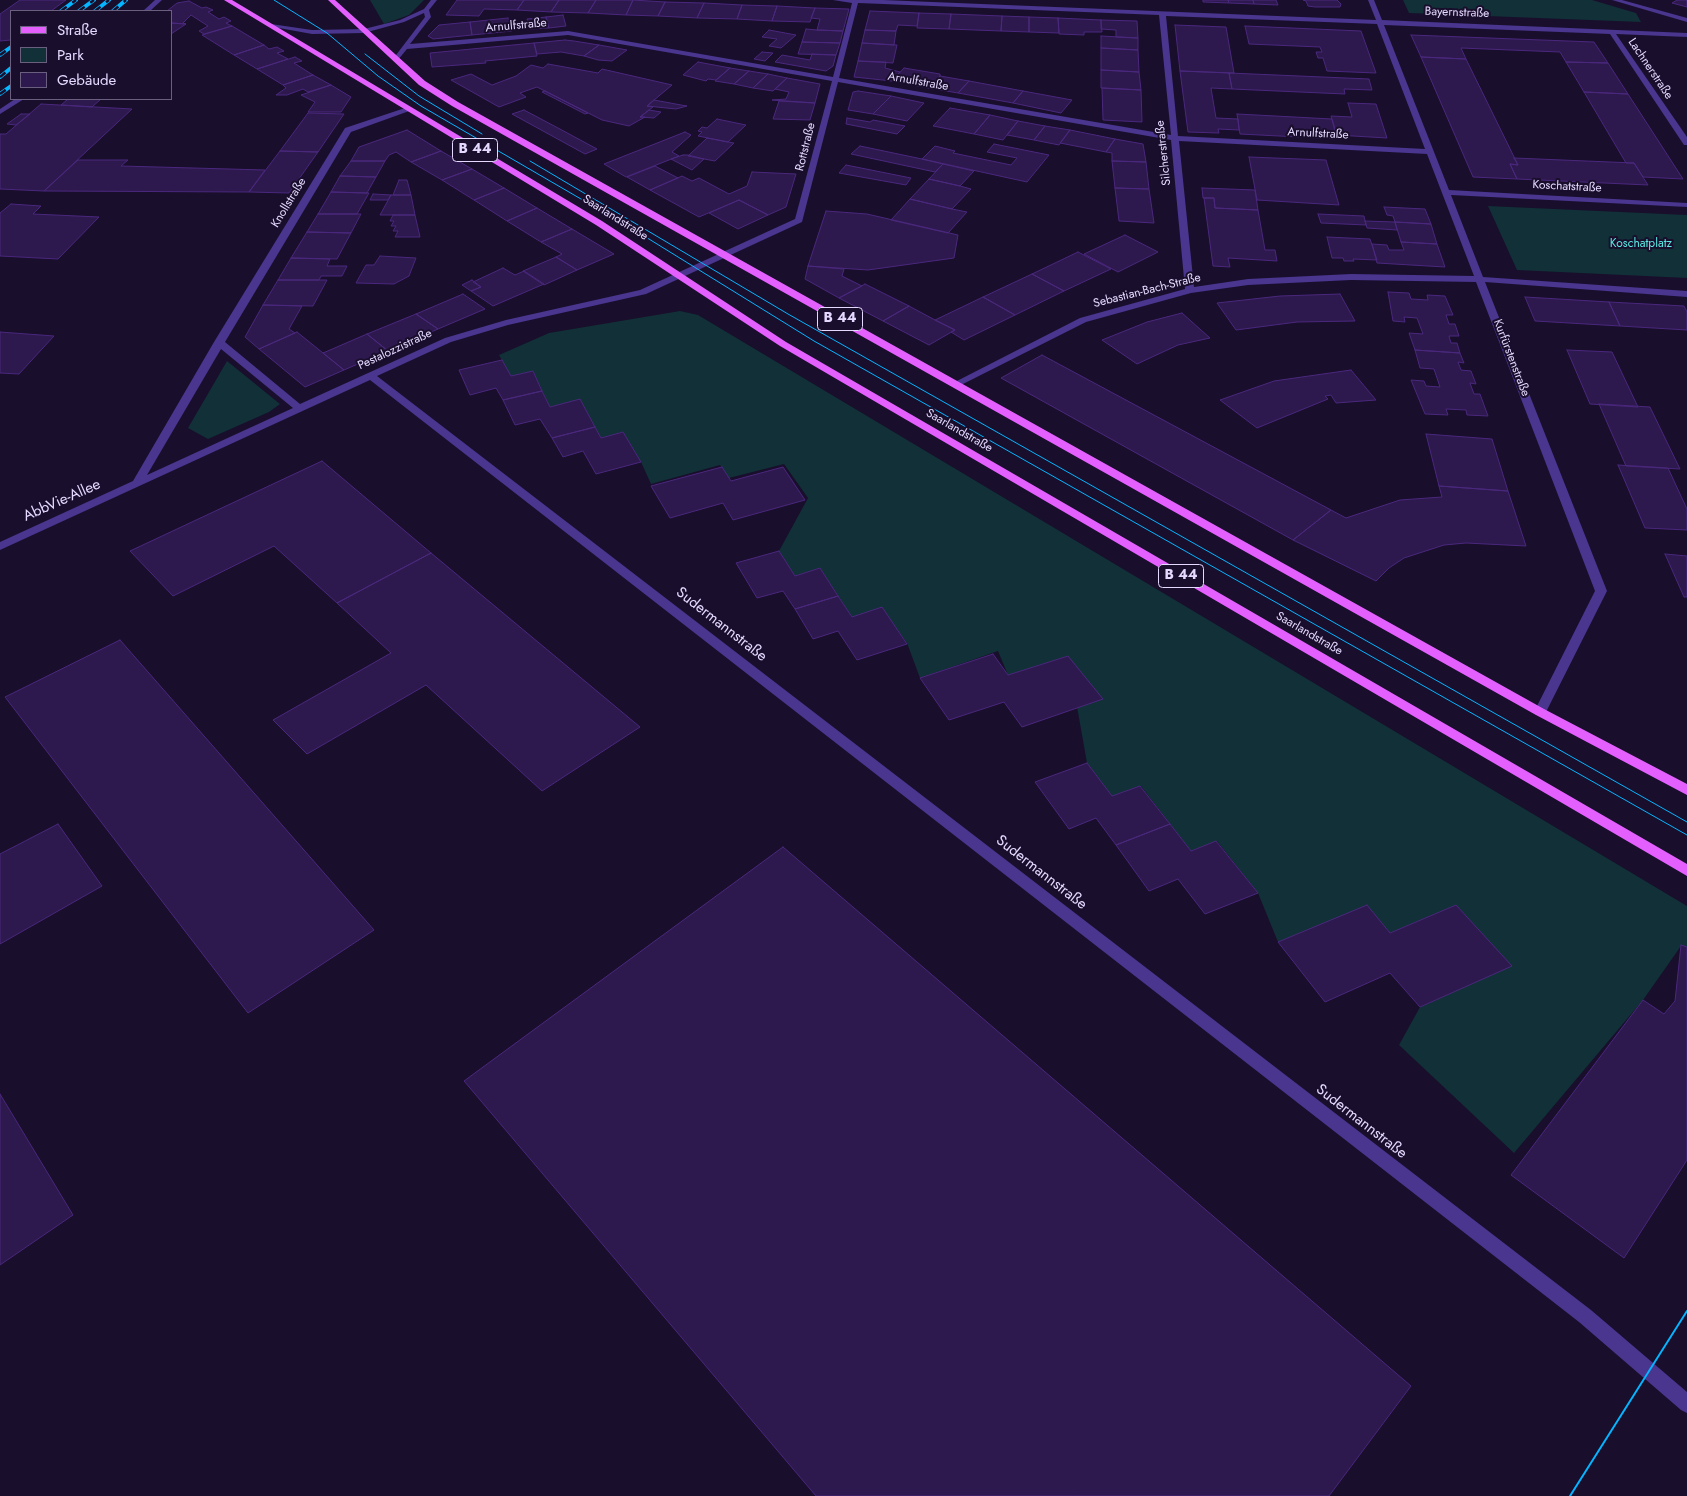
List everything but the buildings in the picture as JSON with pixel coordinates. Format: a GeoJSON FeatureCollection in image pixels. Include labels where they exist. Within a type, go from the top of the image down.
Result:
{"type":"FeatureCollection","features":[{"type":"Feature","properties":{"kind":"main road","name":"Saarlandstraße"},"geometry":{"type":"LineString","coordinates":[[227,0],[599,224],[783,344],[1687,871]]}},
{"type":"Feature","properties":{"kind":"main road","name":"Saarlandstraße"},"geometry":{"type":"LineString","coordinates":[[331,0],[422,83],[455,104],[1540,712],[1687,790]]}},
{"type":"Feature","properties":{"kind":"street"},"geometry":{"type":"LineString","coordinates":[[147,10],[159,0]]}},
{"type":"Feature","properties":{"kind":"street"},"geometry":{"type":"LineString","coordinates":[[271,26],[312,32],[364,31],[402,21],[426,10],[434,0]]}},
{"type":"Feature","properties":{"kind":"street","name":"Bayernstraße"},"geometry":{"type":"LineString","coordinates":[[836,0],[1127,9],[1162,13],[1687,34]]}},
{"type":"Feature","properties":{"kind":"street","name":"Rottstraße"},"geometry":{"type":"LineString","coordinates":[[724,255],[800,220],[856,0]]}},
{"type":"Feature","properties":{"kind":"street","name":"Kurfürstenstraße"},"geometry":{"type":"LineString","coordinates":[[1371,0],[1601,591],[1540,712]]}},
{"type":"Feature","properties":{"kind":"street"},"geometry":{"type":"LineString","coordinates":[[1615,0],[1687,20]]}},
{"type":"Feature","properties":{"kind":"street"},"geometry":{"type":"LineString","coordinates":[[395,60],[428,17],[426,10]]}},
{"type":"Feature","properties":{"kind":"street","name":"Silcherstraße"},"geometry":{"type":"LineString","coordinates":[[1162,13],[1190,290]]}},
{"type":"Feature","properties":{"kind":"street","name":"Lachnerstraße"},"geometry":{"type":"LineString","coordinates":[[1611,31],[1687,143]]}},
{"type":"Feature","properties":{"kind":"street","name":"Arnulfstraße"},"geometry":{"type":"LineString","coordinates":[[405,48],[568,32],[1174,138],[1430,152]]}},
{"type":"Feature","properties":{"kind":"street"},"geometry":{"type":"LineString","coordinates":[[0,112],[18,100]]}},
{"type":"Feature","properties":{"kind":"street","name":"Knollstraße"},"geometry":{"type":"LineString","coordinates":[[136,484],[219,342],[348,130],[408,110]]}},
{"type":"Feature","properties":{"kind":"street","name":"Koschatstraße"},"geometry":{"type":"LineString","coordinates":[[1446,192],[1687,205]]}},
{"type":"Feature","properties":{"kind":"street","name":"Pestalozzistraße"},"geometry":{"type":"LineString","coordinates":[[136,484],[448,340],[506,323],[643,292],[724,255]]}},
{"type":"Feature","properties":{"kind":"street","name":"Sebastian-Bach-Straße"},"geometry":{"type":"LineString","coordinates":[[956,384],[1084,320],[1190,290],[1248,282],[1351,277],[1480,279]]}},
{"type":"Feature","properties":{"kind":"street"},"geometry":{"type":"LineString","coordinates":[[1480,279],[1687,294]]}},
{"type":"Feature","properties":{"kind":"street"},"geometry":{"type":"LineString","coordinates":[[219,342],[299,408]]}},
{"type":"Feature","properties":{"kind":"street","name":"Sudermannstraße"},"geometry":{"type":"LineString","coordinates":[[370,375],[1585,1316],[1687,1404]]}},
{"type":"Feature","properties":{"kind":"street","name":"AbbVie-Allee"},"geometry":{"type":"LineString","coordinates":[[0,546],[136,484]]}},
{"type":"Feature","properties":{"kind":"green space"},"geometry":{"type":"Polygon","coordinates":[[[370,0],[424,0],[409,15],[384,24],[370,0]]]}},
{"type":"Feature","properties":{"kind":"green space"},"geometry":{"type":"Polygon","coordinates":[[[1403,0],[1592,0],[1636,13],[1641,22],[1409,13],[1403,0]]]}},
{"type":"Feature","properties":{"kind":"green space","name":"Koschatplatz"},"geometry":{"type":"Polygon","coordinates":[[[1488,206],[1687,215],[1687,278],[1517,270],[1488,206]]]}},
{"type":"Feature","properties":{"kind":"green space"},"geometry":{"type":"Polygon","coordinates":[[[680,311],[698,315],[1687,906],[1687,947],[1681,946],[1643,1000],[1514,1153],[1399,1045],[1420,1007],[1511,966],[1456,905],[1390,933],[1367,906],[1278,942],[1258,893],[1217,841],[1191,851],[1141,786],[1112,796],[1087,763],[1068,656],[1008,675],[998,651],[920,678],[907,643],[882,608],[852,617],[820,568],[795,576],[779,551],[808,498],[784,464],[729,478],[720,465],[651,484],[641,462],[623,432],[601,438],[581,401],[550,407],[533,371],[511,376],[499,355],[549,333],[680,311]]]}},
{"type":"Feature","properties":{"kind":"green space"},"geometry":{"type":"Polygon","coordinates":[[[227,361],[280,404],[269,412],[208,439],[188,428],[227,361]]]}},
{"type":"Feature","properties":{"kind":"tram line"},"geometry":{"type":"LineString","coordinates":[[274,0],[327,33],[378,76],[421,106],[636,231],[814,341],[1687,835]]}},
{"type":"Feature","properties":{"kind":"tram line"},"geometry":{"type":"LineString","coordinates":[[365,54],[419,96],[482,134]]}},
{"type":"Feature","properties":{"kind":"tram line"},"geometry":{"type":"LineString","coordinates":[[530,161],[788,314],[1687,822]]}},
{"type":"Feature","properties":{"kind":"tram line"},"geometry":{"type":"LineString","coordinates":[[1570,1496],[1687,1311]]}},
{"type":"Feature","properties":{"kind":"railway"},"geometry":{"type":"LineString","coordinates":[[62,10],[76,0]]}},
{"type":"Feature","properties":{"kind":"railway"},"geometry":{"type":"LineString","coordinates":[[80,10],[94,0]]}},
{"type":"Feature","properties":{"kind":"railway"},"geometry":{"type":"LineString","coordinates":[[96,10],[109,0]]}},
{"type":"Feature","properties":{"kind":"railway"},"geometry":{"type":"LineString","coordinates":[[114,10],[126,0]]}},
{"type":"Feature","properties":{"kind":"railway"},"geometry":{"type":"LineString","coordinates":[[0,55],[10,48]]}},
{"type":"Feature","properties":{"kind":"railway"},"geometry":{"type":"LineString","coordinates":[[0,77],[10,69]]}},
{"type":"Feature","properties":{"kind":"railway"},"geometry":{"type":"LineString","coordinates":[[0,94],[10,87]]}}]}
